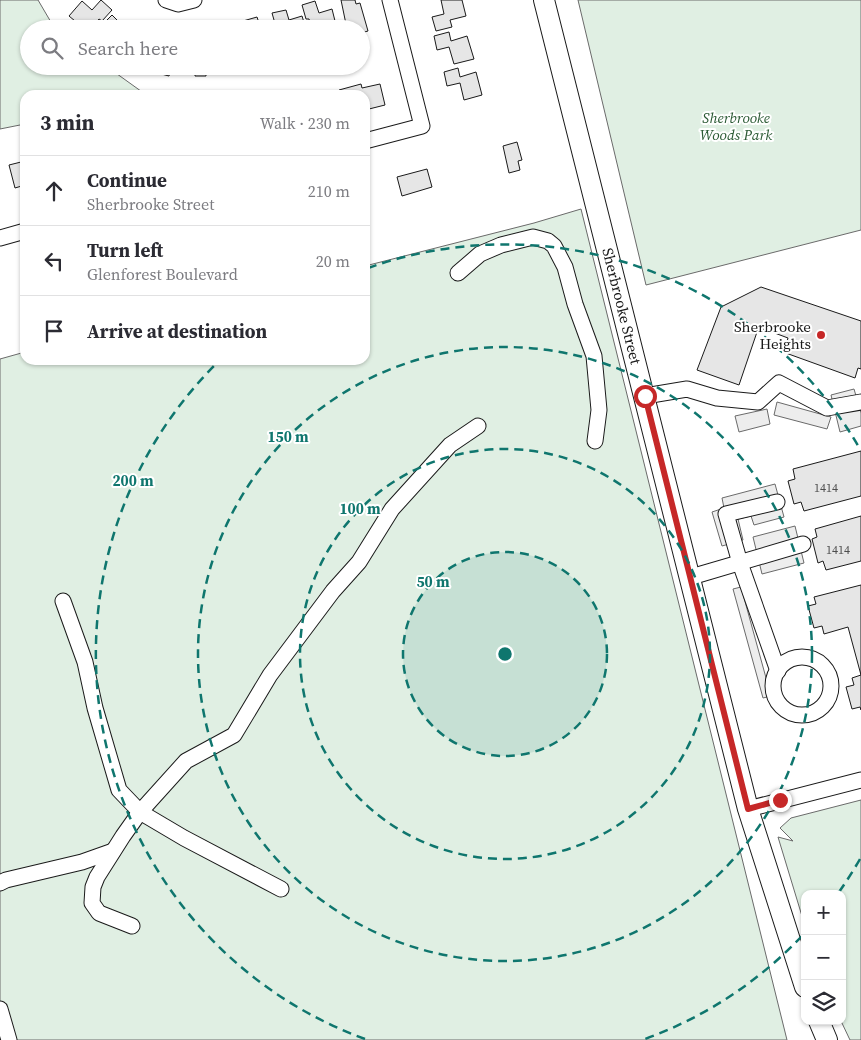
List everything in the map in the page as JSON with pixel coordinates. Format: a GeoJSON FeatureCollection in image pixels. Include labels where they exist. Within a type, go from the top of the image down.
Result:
{"type":"FeatureCollection","features":[{"type":"Feature","properties":{"kind":"main road","name":"Sherbrooke Street"},"geometry":{"type":"LineString","coordinates":[[544,0],[748,809],[803,980]]}},
{"type":"Feature","properties":{"kind":"main road"},"geometry":{"type":"LineString","coordinates":[[821,1025],[827,1040]]}},
{"type":"Feature","properties":{"kind":"street"},"geometry":{"type":"LineString","coordinates":[[166,0],[178,4],[194,0]]}},
{"type":"Feature","properties":{"kind":"street"},"geometry":{"type":"LineString","coordinates":[[370,140],[422,126],[390,0]]}},
{"type":"Feature","properties":{"kind":"street"},"geometry":{"type":"LineString","coordinates":[[0,238],[20,232]]}},
{"type":"Feature","properties":{"kind":"street"},"geometry":{"type":"LineString","coordinates":[[458,273],[480,254],[501,245],[533,237],[548,241],[560,253],[594,356],[599,410],[595,442]]}},
{"type":"Feature","properties":{"kind":"street"},"geometry":{"type":"LineString","coordinates":[[645,396],[687,389],[717,398],[758,402],[779,383],[827,408],[861,402]]}},
{"type":"Feature","properties":{"kind":"street"},"geometry":{"type":"LineString","coordinates":[[132,926],[99,913],[92,903],[93,887],[97,877],[113,851],[140,812],[186,761],[234,735],[270,675],[333,591],[359,562],[392,509],[450,445],[478,426]]}},
{"type":"Feature","properties":{"kind":"street"},"geometry":{"type":"LineString","coordinates":[[777,502],[726,514],[740,563],[778,671]]}},
{"type":"Feature","properties":{"kind":"street"},"geometry":{"type":"LineString","coordinates":[[691,577],[803,544]]}},
{"type":"Feature","properties":{"kind":"street"},"geometry":{"type":"LineString","coordinates":[[63,601],[85,662],[95,708],[119,790],[140,812],[281,889]]}},
{"type":"Feature","properties":{"kind":"street"},"geometry":{"type":"LineString","coordinates":[[748,809],[861,780]]}},
{"type":"Feature","properties":{"kind":"street"},"geometry":{"type":"LineString","coordinates":[[0,883],[82,862],[113,851]]}},
{"type":"Feature","properties":{"kind":"street"},"geometry":{"type":"LineString","coordinates":[[0,1009],[9,1040]]}},
{"type":"Feature","properties":{"kind":"green space"},"geometry":{"type":"Polygon","coordinates":[[[0,0],[38,0],[50,20],[20,20],[20,75],[119,75],[139,90],[20,90],[20,125],[0,129],[0,0]]]}},
{"type":"Feature","properties":{"kind":"green space","name":"Sherbrooke Woods Park"},"geometry":{"type":"Polygon","coordinates":[[[578,0],[861,0],[861,230],[646,285],[578,0]]]}},
{"type":"Feature","properties":{"kind":"green space"},"geometry":{"type":"Polygon","coordinates":[[[581,209],[787,1040],[0,1040],[0,359],[20,353],[20,365],[370,365],[370,265],[534,223],[581,209]]]}},
{"type":"Feature","properties":{"kind":"green space"},"geometry":{"type":"Polygon","coordinates":[[[861,800],[861,1040],[850,1040],[843,1025],[846,1025],[846,890],[801,890],[801,913],[778,837],[793,841],[780,828],[791,818],[861,800]]]}},
{"type":"Feature","properties":{"kind":"shaded area"},"geometry":{"type":"Polygon","coordinates":[[[854,389],[861,413],[861,426],[840,432],[831,395],[854,389]]]}},
{"type":"Feature","properties":{"kind":"shaded area"},"geometry":{"type":"Polygon","coordinates":[[[777,402],[831,417],[827,429],[774,415],[777,402]]]}},
{"type":"Feature","properties":{"kind":"shaded area"},"geometry":{"type":"Polygon","coordinates":[[[767,409],[770,424],[739,432],[735,416],[767,409]]]}},
{"type":"Feature","properties":{"kind":"shaded area"},"geometry":{"type":"Polygon","coordinates":[[[775,484],[784,517],[754,525],[751,516],[738,519],[743,540],[722,546],[712,512],[724,508],[722,498],[775,484]]]}},
{"type":"Feature","properties":{"kind":"shaded area"},"geometry":{"type":"Polygon","coordinates":[[[795,526],[804,563],[762,574],[753,537],[795,526]]]}},
{"type":"Feature","properties":{"kind":"shaded area"},"geometry":{"type":"Polygon","coordinates":[[[741,587],[771,696],[763,698],[733,589],[741,587]]]}},
{"type":"Feature","properties":{"kind":"building"},"geometry":{"type":"Polygon","coordinates":[[[101,0],[112,10],[103,20],[74,20],[69,16],[82,1],[92,10],[101,0]]]}},
{"type":"Feature","properties":{"kind":"building"},"geometry":{"type":"Polygon","coordinates":[[[341,0],[355,0],[356,4],[360,3],[365,20],[345,20],[341,0]]]}},
{"type":"Feature","properties":{"kind":"building"},"geometry":{"type":"Polygon","coordinates":[[[441,0],[462,0],[466,16],[450,20],[452,27],[436,31],[432,17],[444,14],[441,0]]]}},
{"type":"Feature","properties":{"kind":"building"},"geometry":{"type":"Polygon","coordinates":[[[315,1],[319,13],[332,9],[335,20],[306,19],[302,5],[315,1]]]}},
{"type":"Feature","properties":{"kind":"building"},"geometry":{"type":"Polygon","coordinates":[[[286,10],[289,20],[274,20],[272,13],[286,10]]]}},
{"type":"Feature","properties":{"kind":"building"},"geometry":{"type":"Polygon","coordinates":[[[112,15],[117,20],[107,20],[112,15]]]}},
{"type":"Feature","properties":{"kind":"building"},"geometry":{"type":"Polygon","coordinates":[[[302,16],[303,20],[289,20],[302,16]]]}},
{"type":"Feature","properties":{"kind":"building"},"geometry":{"type":"Polygon","coordinates":[[[257,17],[258,20],[246,20],[257,17]]]}},
{"type":"Feature","properties":{"kind":"building"},"geometry":{"type":"Polygon","coordinates":[[[449,32],[451,41],[467,36],[474,59],[454,64],[449,47],[437,50],[434,36],[449,32]]]}},
{"type":"Feature","properties":{"kind":"building"},"geometry":{"type":"Polygon","coordinates":[[[458,68],[460,77],[476,72],[482,95],[464,100],[460,83],[447,86],[444,72],[458,68]]]}},
{"type":"Feature","properties":{"kind":"building"},"geometry":{"type":"Polygon","coordinates":[[[361,84],[362,88],[380,84],[385,105],[370,109],[370,90],[339,90],[361,84]]]}},
{"type":"Feature","properties":{"kind":"building"},"geometry":{"type":"Polygon","coordinates":[[[517,142],[522,160],[518,161],[520,170],[509,173],[503,146],[517,142]]]}},
{"type":"Feature","properties":{"kind":"building"},"geometry":{"type":"Polygon","coordinates":[[[20,162],[20,186],[15,188],[9,165],[20,162]]]}},
{"type":"Feature","properties":{"kind":"building"},"geometry":{"type":"Polygon","coordinates":[[[427,169],[432,187],[402,196],[397,177],[427,169]]]}},
{"type":"Feature","properties":{"kind":"building","name":"Sherbrooke Heights"},"geometry":{"type":"Polygon","coordinates":[[[761,287],[861,321],[861,369],[858,368],[855,378],[783,352],[788,338],[764,329],[757,332],[739,385],[697,370],[721,307],[761,287]]]}},
{"type":"Feature","properties":{"kind":"building"},"geometry":{"type":"Polygon","coordinates":[[[861,451],[861,496],[804,511],[801,502],[794,504],[788,481],[795,479],[793,469],[861,451]]]}},
{"type":"Feature","properties":{"kind":"building"},"geometry":{"type":"Polygon","coordinates":[[[861,516],[861,561],[826,570],[823,561],[818,563],[812,539],[817,537],[815,529],[861,516]]]}},
{"type":"Feature","properties":{"kind":"building"},"geometry":{"type":"Polygon","coordinates":[[[861,585],[861,675],[848,627],[824,634],[822,626],[814,628],[808,606],[816,604],[814,597],[861,585]]]}},
{"type":"Feature","properties":{"kind":"building"},"geometry":{"type":"Polygon","coordinates":[[[861,675],[861,710],[860,707],[852,709],[846,687],[854,685],[852,678],[861,675]]]}},
{"type":"Feature","properties":{"kind":"place","name":"Sherbrooke Heights"},"geometry":{"type":"Point","coordinates":[821,335]}},
{"type":"Feature","properties":{"kind":"route"},"geometry":{"type":"LineString","coordinates":[[645,396],[748,809],[780,800]]}}]}
